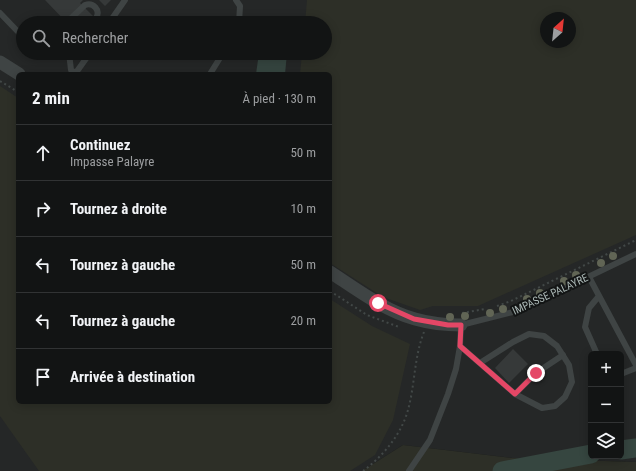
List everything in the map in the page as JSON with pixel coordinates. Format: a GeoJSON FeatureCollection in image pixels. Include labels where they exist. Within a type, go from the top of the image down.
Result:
{"type":"FeatureCollection","features":[{"type":"Feature","properties":{"kind":"street"},"geometry":{"type":"LineString","coordinates":[[0,62],[16,72]]}},
{"type":"Feature","properties":{"kind":"street","name":"IMPASSE PALAYRE"},"geometry":{"type":"LineString","coordinates":[[332,273],[378,303],[414,319],[425,328],[458,320]]}},
{"type":"Feature","properties":{"kind":"lane"},"geometry":{"type":"LineString","coordinates":[[115,16],[125,0]]}},
{"type":"Feature","properties":{"kind":"lane"},"geometry":{"type":"LineString","coordinates":[[236,0],[240,6],[239,16]]}},
{"type":"Feature","properties":{"kind":"lane"},"geometry":{"type":"LineString","coordinates":[[73,16],[88,4],[93,5],[96,9],[96,16]]}},
{"type":"Feature","properties":{"kind":"lane"},"geometry":{"type":"LineString","coordinates":[[0,13],[16,30]]}},
{"type":"Feature","properties":{"kind":"lane"},"geometry":{"type":"LineString","coordinates":[[70,60],[71,70],[73,72]]}},
{"type":"Feature","properties":{"kind":"lane"},"geometry":{"type":"LineString","coordinates":[[76,72],[85,60]]}},
{"type":"Feature","properties":{"kind":"lane"},"geometry":{"type":"LineString","coordinates":[[211,72],[219,60]]}},
{"type":"Feature","properties":{"kind":"lane","name":"IMPASSE PALAYRE"},"geometry":{"type":"LineString","coordinates":[[458,320],[517,311],[636,254]]}},
{"type":"Feature","properties":{"kind":"lane"},"geometry":{"type":"LineString","coordinates":[[589,276],[636,366],[624,372]]}},
{"type":"Feature","properties":{"kind":"lane"},"geometry":{"type":"LineString","coordinates":[[596,351],[585,327],[589,308],[599,296]]}},
{"type":"Feature","properties":{"kind":"lane"},"geometry":{"type":"LineString","coordinates":[[409,471],[430,440],[452,382],[460,346],[458,320]]}},
{"type":"Feature","properties":{"kind":"lane"},"geometry":{"type":"LineString","coordinates":[[460,346],[515,394],[542,408],[555,406],[564,397],[572,382],[569,365],[557,346],[544,336],[530,334],[513,342],[480,363]]}},
{"type":"Feature","properties":{"kind":"lane"},"geometry":{"type":"LineString","coordinates":[[515,394],[536,373],[563,356]]}},
{"type":"Feature","properties":{"kind":"path"},"geometry":{"type":"LineString","coordinates":[[0,81],[16,91]]}},
{"type":"Feature","properties":{"kind":"path"},"geometry":{"type":"LineString","coordinates":[[496,307],[636,240]]}},
{"type":"Feature","properties":{"kind":"path"},"geometry":{"type":"LineString","coordinates":[[458,320],[490,308]]}},
{"type":"Feature","properties":{"kind":"path"},"geometry":{"type":"LineString","coordinates":[[363,471],[378,460],[397,435],[408,410],[415,370],[425,328]]}},
{"type":"Feature","properties":{"kind":"shaded area"},"geometry":{"type":"Polygon","coordinates":[[[0,0],[636,0],[636,462],[512,458],[403,445],[362,471],[0,471],[0,0]]]}},
{"type":"Feature","properties":{"kind":"shaded area"},"geometry":{"type":"Polygon","coordinates":[[[307,0],[636,0],[636,235],[478,306],[433,306],[420,310],[383,297],[332,264],[332,72],[300,72],[301,60],[332,60],[332,16],[306,16],[307,0]]]}},
{"type":"Feature","properties":{"kind":"shaded area"},"geometry":{"type":"Polygon","coordinates":[[[258,60],[286,60],[285,72],[256,72],[258,60]]]}},
{"type":"Feature","properties":{"kind":"shaded area"},"geometry":{"type":"Polygon","coordinates":[[[0,86],[16,97],[16,404],[332,404],[332,300],[372,326],[410,344],[393,420],[375,455],[350,471],[39,471],[0,416],[0,86]]]}},
{"type":"Feature","properties":{"kind":"shaded area"},"geometry":{"type":"Polygon","coordinates":[[[403,445],[512,458],[636,462],[636,471],[362,471],[403,445]]]}},
{"type":"Feature","properties":{"kind":"building"},"geometry":{"type":"Polygon","coordinates":[[[45,0],[83,0],[80,3],[93,16],[60,16],[45,0]]]}},
{"type":"Feature","properties":{"kind":"building"},"geometry":{"type":"Polygon","coordinates":[[[99,0],[111,0],[105,6],[99,0]]]}},
{"type":"Feature","properties":{"kind":"building"},"geometry":{"type":"Polygon","coordinates":[[[513,349],[528,364],[509,383],[495,368],[513,349]]]}},
{"type":"Feature","properties":{"kind":"waterway"},"geometry":{"type":"LineString","coordinates":[[624,450],[636,448]]}},
{"type":"Feature","properties":{"kind":"waterway"},"geometry":{"type":"LineString","coordinates":[[502,471],[588,455]]}},
{"type":"Feature","properties":{"kind":"route"},"geometry":{"type":"LineString","coordinates":[[378,303],[414,319],[448,325],[461,325],[460,346],[515,394],[536,373]]}}]}
